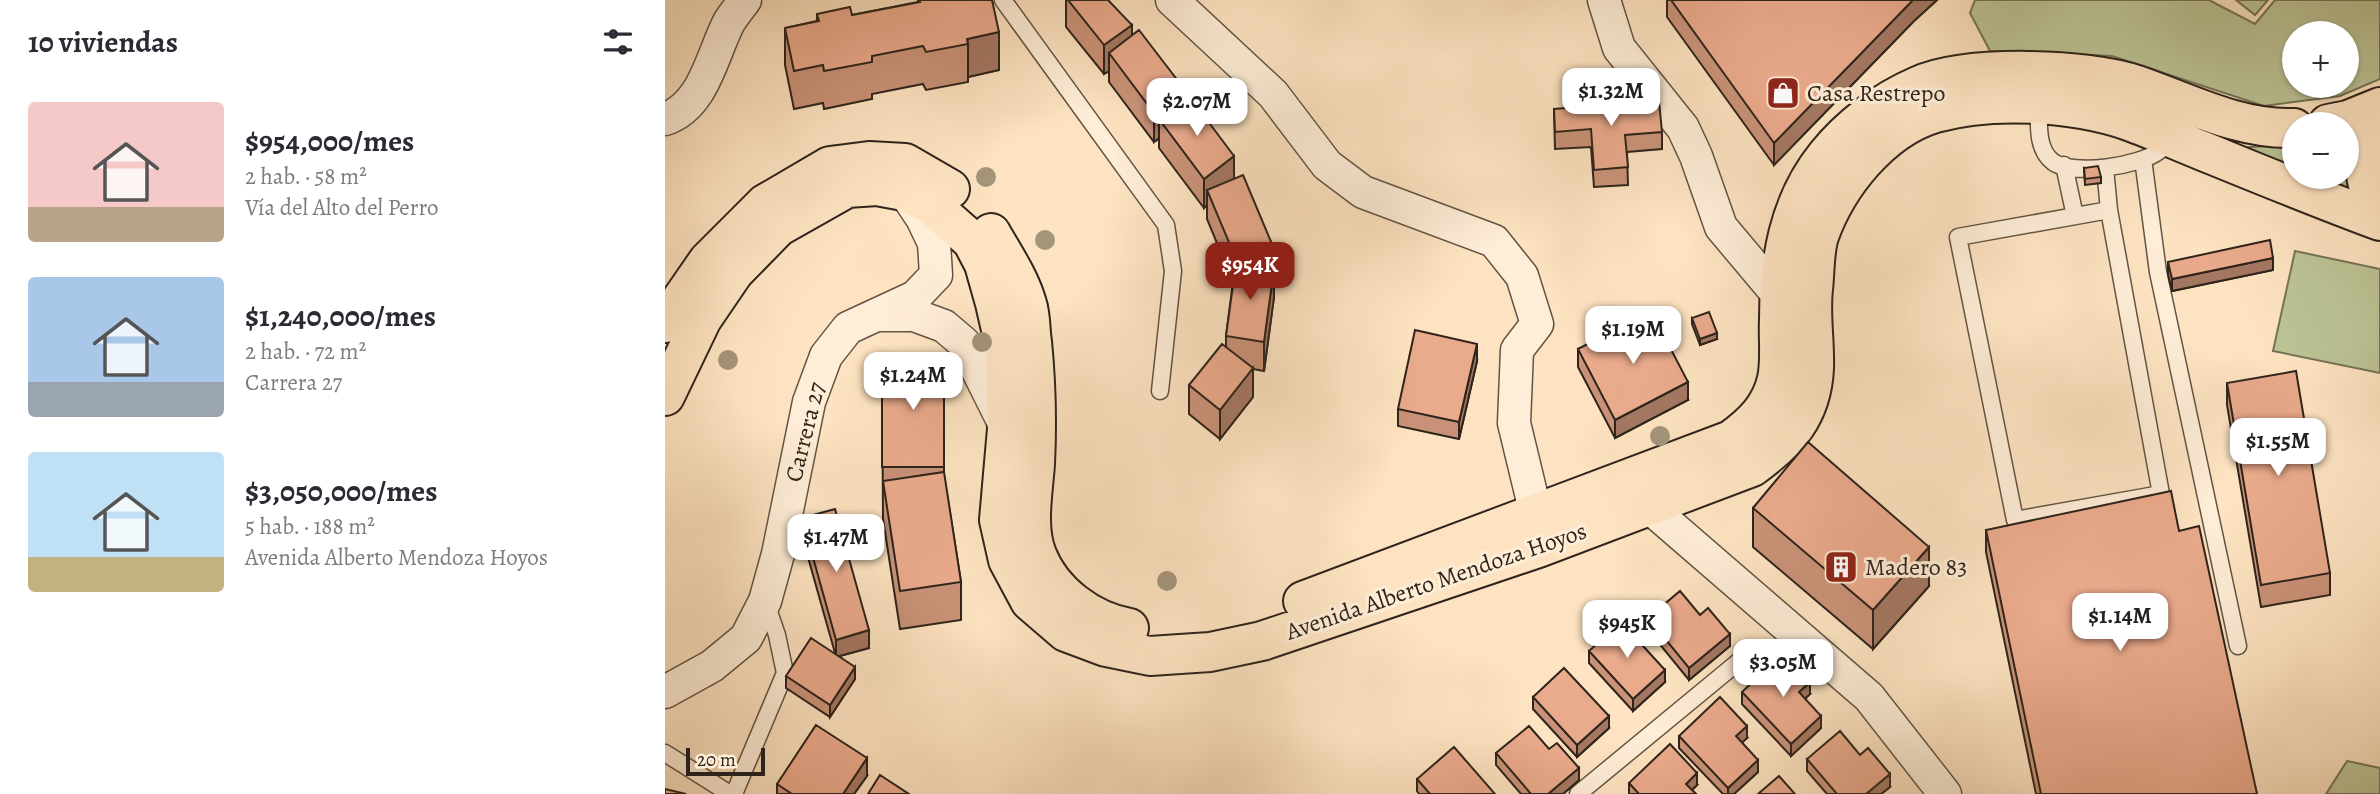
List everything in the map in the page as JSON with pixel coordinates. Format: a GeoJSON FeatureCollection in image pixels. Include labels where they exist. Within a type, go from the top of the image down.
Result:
{"type":"FeatureCollection","features":[{"type":"Feature","properties":{"kind":"main road","name":"Avenida Alberto Mendoza Hoyos"},"geometry":{"type":"LineString","coordinates":[[665,323],[708,261],[765,204],[830,166],[869,161],[905,163],[946,185],[989,229],[1028,306],[1035,374],[1036,439],[1031,523],[1037,554],[1053,583],[1083,611],[1112,625],[1154,632],[1202,631],[1239,623],[1731,440],[1754,422],[1768,402],[1778,377],[1779,296],[1786,234],[1802,193],[1825,156],[1859,122],[1919,85],[1959,76],[2000,72],[2091,75],[2135,84],[2172,129]]}},
{"type":"Feature","properties":{"kind":"main road","name":"Avenida Alberto Mendoza Hoyos"},"geometry":{"type":"LineString","coordinates":[[665,396],[702,319],[734,272],[778,226],[847,188],[877,186],[904,191],[930,204],[972,241],[984,264],[1005,346],[1007,429],[999,520],[1008,559],[1030,601],[1066,632],[1106,647],[1150,656],[1209,652],[1262,641],[1538,548],[1752,467],[1778,448],[1799,423],[1810,394],[1814,369],[1811,301],[1818,239],[1833,204],[1856,170],[1883,143],[1908,126],[1933,114],[1963,108],[2039,105],[2081,109],[2172,129],[2380,221]]}},
{"type":"Feature","properties":{"kind":"main road"},"geometry":{"type":"LineString","coordinates":[[2359,116],[2380,108]]}},
{"type":"Feature","properties":{"kind":"main road"},"geometry":{"type":"LineString","coordinates":[[2380,108],[2370,133],[2365,160],[2367,181],[2374,201],[2380,208]]}},
{"type":"Feature","properties":{"kind":"main road","name":"Avenida Alberto Mendoza Hoyos"},"geometry":{"type":"LineString","coordinates":[[2172,129],[2230,119],[2272,129],[2282,129]]}},
{"type":"Feature","properties":{"kind":"street"},"geometry":{"type":"LineString","coordinates":[[665,119],[677,115],[694,98],[730,20],[745,0]]}},
{"type":"Feature","properties":{"kind":"street"},"geometry":{"type":"LineString","coordinates":[[1172,0],[1273,94],[1327,165],[1363,192],[1494,241],[1522,276],[1537,324],[1517,350],[1514,423],[1536,514]]}},
{"type":"Feature","properties":{"kind":"street"},"geometry":{"type":"LineString","coordinates":[[1604,0],[1619,48],[1683,128],[1696,156],[1721,227],[1779,296]]}},
{"type":"Feature","properties":{"kind":"street","name":"Carrera 27"},"geometry":{"type":"LineString","coordinates":[[665,692],[712,666],[745,638],[765,601],[778,554],[810,401],[826,356],[848,328],[915,297],[936,275],[934,243],[904,191]]}},
{"type":"Feature","properties":{"kind":"street","name":"Carrera 27"},"geometry":{"type":"LineString","coordinates":[[875,315],[914,315],[944,326],[964,343],[1007,429]]}},
{"type":"Feature","properties":{"kind":"street"},"geometry":{"type":"LineString","coordinates":[[1648,506],[1869,696],[1945,794]]}},
{"type":"Feature","properties":{"kind":"lane"},"geometry":{"type":"LineString","coordinates":[[1003,0],[1166,225],[1173,271],[1160,391]]}},
{"type":"Feature","properties":{"kind":"lane"},"geometry":{"type":"LineString","coordinates":[[2039,105],[2039,134],[2043,148],[2053,162],[2064,165],[2105,169],[2172,129]]}},
{"type":"Feature","properties":{"kind":"lane"},"geometry":{"type":"LineString","coordinates":[[2172,129],[2158,272],[2238,646]]}},
{"type":"Feature","properties":{"kind":"lane"},"geometry":{"type":"LineString","coordinates":[[2064,165],[2075,216]]}},
{"type":"Feature","properties":{"kind":"lane"},"geometry":{"type":"LineString","coordinates":[[2105,169],[2109,210],[2161,495],[2015,520],[1958,237],[2109,210]]}},
{"type":"Feature","properties":{"kind":"lane"},"geometry":{"type":"LineString","coordinates":[[665,753],[732,794],[785,673],[777,635],[765,601]]}},
{"type":"Feature","properties":{"kind":"lane"},"geometry":{"type":"LineString","coordinates":[[1578,794],[1749,653]]}},
{"type":"Feature","properties":{"kind":"green space"},"geometry":{"type":"Polygon","coordinates":[[[1975,0],[2209,0],[2255,24],[2275,0],[2380,0],[2380,79],[2359,88],[2359,21],[2282,21],[2282,98],[2325,98],[2264,106],[2112,56],[1990,51],[1970,13],[1975,0]]]}},
{"type":"Feature","properties":{"kind":"green space"},"geometry":{"type":"Polygon","coordinates":[[[2236,0],[2268,0],[2255,15],[2236,0]]]}},
{"type":"Feature","properties":{"kind":"green space"},"geometry":{"type":"Polygon","coordinates":[[[2359,129],[2363,203],[2331,189],[2359,189],[2359,129]]]}},
{"type":"Feature","properties":{"kind":"green space"},"geometry":{"type":"Polygon","coordinates":[[[2282,145],[2282,168],[2236,148],[2282,145]]]}},
{"type":"Feature","properties":{"kind":"green space"},"geometry":{"type":"Polygon","coordinates":[[[2295,251],[2380,269],[2380,373],[2273,351],[2295,251]]]}},
{"type":"Feature","properties":{"kind":"green space"},"geometry":{"type":"Polygon","coordinates":[[[2347,761],[2380,768],[2380,794],[2326,794],[2347,761]]]}},
{"type":"Feature","properties":{"kind":"building"},"geometry":{"type":"Polygon","coordinates":[[[919,0],[992,0],[999,32],[967,39],[968,44],[926,52],[923,46],[872,56],[872,62],[824,71],[823,65],[794,71],[785,28],[819,21],[817,14],[850,7],[852,15],[920,2],[919,0]]]}},
{"type":"Feature","properties":{"kind":"building"},"geometry":{"type":"Polygon","coordinates":[[[1068,0],[1108,0],[1132,25],[1104,45],[1068,0]]]}},
{"type":"Feature","properties":{"kind":"building","name":"Casa Restrepo"},"geometry":{"type":"Polygon","coordinates":[[[1671,0],[1913,0],[1774,143],[1671,0]]]}},
{"type":"Feature","properties":{"kind":"building"},"geometry":{"type":"Polygon","coordinates":[[[1139,30],[1185,90],[1154,113],[1109,53],[1139,30]]]}},
{"type":"Feature","properties":{"kind":"building"},"geometry":{"type":"Polygon","coordinates":[[[1189,96],[1234,156],[1204,179],[1159,119],[1189,96]]]}},
{"type":"Feature","properties":{"kind":"building"},"geometry":{"type":"Polygon","coordinates":[[[1659,101],[1662,132],[1625,135],[1628,167],[1594,170],[1591,129],[1555,132],[1554,109],[1659,101]]]}},
{"type":"Feature","properties":{"kind":"building"},"geometry":{"type":"Polygon","coordinates":[[[2098,166],[2101,177],[2085,179],[2084,168],[2098,166]]]}},
{"type":"Feature","properties":{"kind":"building"},"geometry":{"type":"Polygon","coordinates":[[[1243,175],[1272,244],[1236,259],[1207,190],[1243,175]]]}},
{"type":"Feature","properties":{"kind":"building"},"geometry":{"type":"Polygon","coordinates":[[[2270,240],[2273,258],[2172,279],[2168,262],[2270,240]]]}},
{"type":"Feature","properties":{"kind":"building"},"geometry":{"type":"Polygon","coordinates":[[[1236,263],[1274,268],[1264,342],[1226,336],[1236,263]]]}},
{"type":"Feature","properties":{"kind":"building"},"geometry":{"type":"Polygon","coordinates":[[[1651,311],[1688,382],[1615,420],[1578,349],[1651,311]]]}},
{"type":"Feature","properties":{"kind":"building"},"geometry":{"type":"Polygon","coordinates":[[[1709,312],[1717,333],[1700,339],[1692,318],[1709,312]]]}},
{"type":"Feature","properties":{"kind":"building"},"geometry":{"type":"Polygon","coordinates":[[[1415,330],[1477,344],[1459,422],[1398,409],[1415,330]]]}},
{"type":"Feature","properties":{"kind":"building"},"geometry":{"type":"Polygon","coordinates":[[[1222,344],[1253,368],[1220,410],[1189,385],[1222,344]]]}},
{"type":"Feature","properties":{"kind":"building"},"geometry":{"type":"Polygon","coordinates":[[[882,356],[944,356],[944,467],[882,467],[882,356]]]}},
{"type":"Feature","properties":{"kind":"building"},"geometry":{"type":"Polygon","coordinates":[[[2296,371],[2330,573],[2261,585],[2227,383],[2296,371]]]}},
{"type":"Feature","properties":{"kind":"building"},"geometry":{"type":"Polygon","coordinates":[[[1808,442],[1929,547],[1873,610],[1753,508],[1808,442]]]}},
{"type":"Feature","properties":{"kind":"building"},"geometry":{"type":"Polygon","coordinates":[[[944,472],[961,582],[900,591],[883,481],[944,472]]]}},
{"type":"Feature","properties":{"kind":"building"},"geometry":{"type":"Polygon","coordinates":[[[2171,491],[2179,531],[2199,526],[2257,794],[2041,794],[1986,530],[2171,491]]]}},
{"type":"Feature","properties":{"kind":"building"},"geometry":{"type":"Polygon","coordinates":[[[835,509],[869,630],[836,640],[802,518],[835,509]]]}},
{"type":"Feature","properties":{"kind":"building"},"geometry":{"type":"Polygon","coordinates":[[[1680,591],[1700,615],[1708,608],[1730,634],[1689,668],[1648,618],[1680,591]]]}},
{"type":"Feature","properties":{"kind":"building"},"geometry":{"type":"Polygon","coordinates":[[[1621,622],[1665,670],[1633,699],[1589,651],[1621,622]]]}},
{"type":"Feature","properties":{"kind":"building"},"geometry":{"type":"Polygon","coordinates":[[[811,638],[855,667],[830,705],[786,676],[811,638]]]}},
{"type":"Feature","properties":{"kind":"building"},"geometry":{"type":"Polygon","coordinates":[[[1783,653],[1810,682],[1799,692],[1821,716],[1791,744],[1742,692],[1783,653]]]}},
{"type":"Feature","properties":{"kind":"building"},"geometry":{"type":"Polygon","coordinates":[[[1564,668],[1609,716],[1577,745],[1533,697],[1564,668]]]}},
{"type":"Feature","properties":{"kind":"building"},"geometry":{"type":"Polygon","coordinates":[[[1720,697],[1747,726],[1736,736],[1758,760],[1728,788],[1679,736],[1720,697]]]}},
{"type":"Feature","properties":{"kind":"building"},"geometry":{"type":"Polygon","coordinates":[[[816,725],[867,758],[843,794],[792,794],[777,784],[816,725]]]}},
{"type":"Feature","properties":{"kind":"building"},"geometry":{"type":"Polygon","coordinates":[[[1529,726],[1549,749],[1557,743],[1579,768],[1548,794],[1531,794],[1496,753],[1529,726]]]}},
{"type":"Feature","properties":{"kind":"building"},"geometry":{"type":"Polygon","coordinates":[[[1840,731],[1860,755],[1868,748],[1890,774],[1866,794],[1837,794],[1807,759],[1840,731]]]}},
{"type":"Feature","properties":{"kind":"building"},"geometry":{"type":"Polygon","coordinates":[[[1670,744],[1697,773],[1686,784],[1696,794],[1639,794],[1629,783],[1670,744]]]}},
{"type":"Feature","properties":{"kind":"building"},"geometry":{"type":"Polygon","coordinates":[[[1454,747],[1495,794],[1430,794],[1417,779],[1454,747]]]}},
{"type":"Feature","properties":{"kind":"building"},"geometry":{"type":"Polygon","coordinates":[[[880,775],[909,794],[868,794],[880,775]]]}},
{"type":"Feature","properties":{"kind":"building"},"geometry":{"type":"Polygon","coordinates":[[[1779,776],[1795,794],[1758,794],[1779,776]]]}},
{"type":"Feature","properties":{"kind":"building"},"geometry":{"type":"Polygon","coordinates":[[[665,789],[686,794],[665,794],[665,789]]]}},
{"type":"Feature","properties":{"kind":"place","name":"Casa Restrepo"},"geometry":{"type":"Point","coordinates":[1783,93]}},
{"type":"Feature","properties":{"kind":"place","name":"Madero 83"},"geometry":{"type":"Point","coordinates":[1841,567]}}]}
